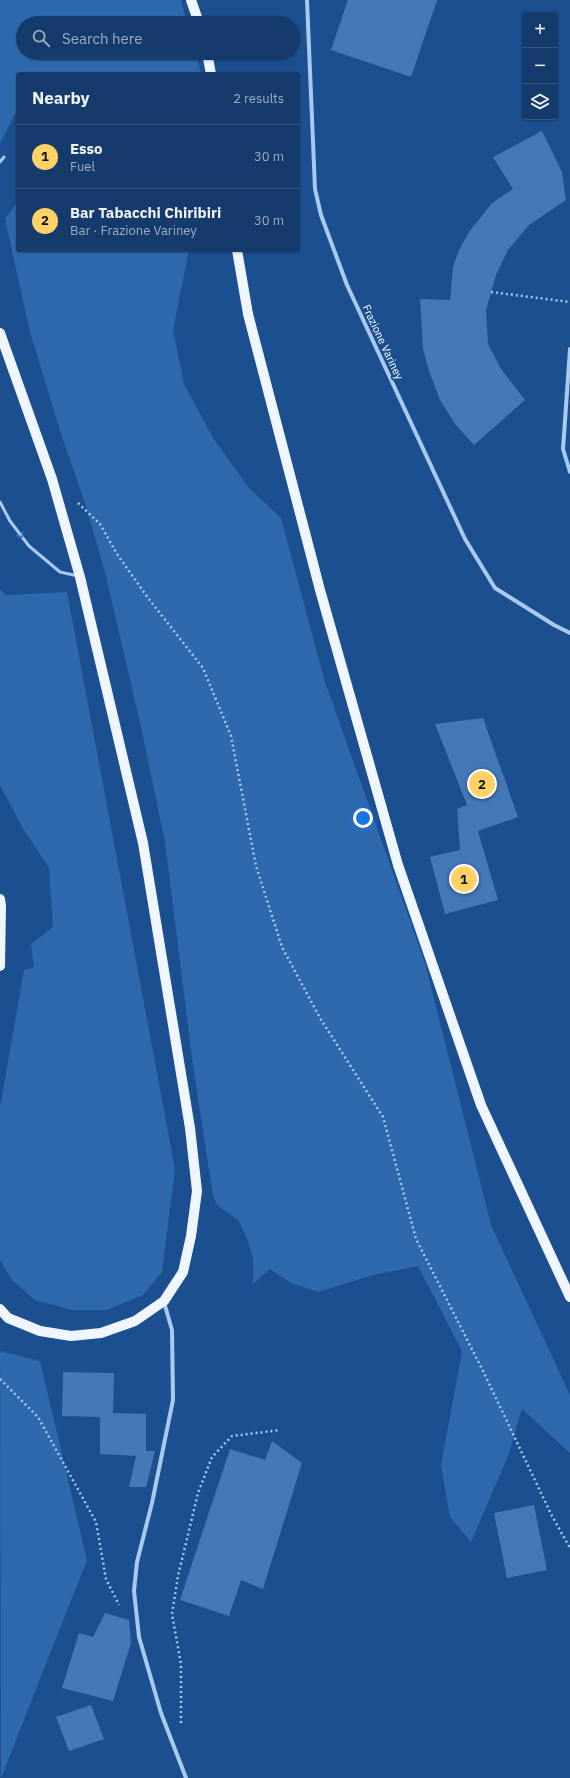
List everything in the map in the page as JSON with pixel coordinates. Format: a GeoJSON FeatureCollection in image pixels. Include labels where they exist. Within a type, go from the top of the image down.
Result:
{"type":"FeatureCollection","features":[{"type":"Feature","properties":{"kind":"main road"},"geometry":{"type":"LineString","coordinates":[[191,0],[197,16]]}},
{"type":"Feature","properties":{"kind":"main road"},"geometry":{"type":"LineString","coordinates":[[208,60],[211,72]]}},
{"type":"Feature","properties":{"kind":"main road"},"geometry":{"type":"LineString","coordinates":[[237,252],[248,314],[320,590],[398,865],[480,1105],[570,1297]]}},
{"type":"Feature","properties":{"kind":"main road"},"geometry":{"type":"LineString","coordinates":[[0,333],[52,479],[80,577],[143,843],[190,1128],[198,1191],[191,1236],[183,1272],[164,1301],[135,1321],[100,1333],[72,1336],[40,1331],[8,1318],[0,1310]]}},
{"type":"Feature","properties":{"kind":"main road"},"geometry":{"type":"LineString","coordinates":[[0,900],[0,966]]}},
{"type":"Feature","properties":{"kind":"street","name":"Frazione Variney"},"geometry":{"type":"LineString","coordinates":[[307,0],[315,189],[321,215],[347,285],[465,539],[495,588],[554,625],[570,633]]}},
{"type":"Feature","properties":{"kind":"street"},"geometry":{"type":"LineString","coordinates":[[570,349],[563,449],[570,472]]}},
{"type":"Feature","properties":{"kind":"street"},"geometry":{"type":"LineString","coordinates":[[164,1301],[172,1330],[173,1400],[152,1503],[137,1562],[134,1591],[139,1637],[161,1713],[186,1778]]}},
{"type":"Feature","properties":{"kind":"lane"},"geometry":{"type":"LineString","coordinates":[[0,162],[4,157]]}},
{"type":"Feature","properties":{"kind":"lane"},"geometry":{"type":"LineString","coordinates":[[0,502],[10,521],[29,546],[60,572],[80,577]]}},
{"type":"Feature","properties":{"kind":"path"},"geometry":{"type":"LineString","coordinates":[[491,292],[570,302]]}},
{"type":"Feature","properties":{"kind":"path"},"geometry":{"type":"LineString","coordinates":[[76,501],[100,524],[117,554],[148,598],[203,668],[231,736],[256,866],[282,947],[320,1018],[383,1117],[416,1239],[483,1371],[552,1516],[570,1548]]}},
{"type":"Feature","properties":{"kind":"path"},"geometry":{"type":"LineString","coordinates":[[0,1379],[38,1417],[96,1522],[106,1579],[120,1608],[136,1612]]}},
{"type":"Feature","properties":{"kind":"path"},"geometry":{"type":"LineString","coordinates":[[173,1742],[182,1720],[182,1664],[172,1614],[178,1576],[198,1493],[212,1457],[232,1436],[280,1430]]}},
{"type":"Feature","properties":{"kind":"shaded area"},"geometry":{"type":"Polygon","coordinates":[[[0,0],[181,0],[185,16],[16,16],[16,60],[198,60],[201,72],[16,72],[16,112],[0,144],[0,0]]]}},
{"type":"Feature","properties":{"kind":"shaded area"},"geometry":{"type":"Polygon","coordinates":[[[16,204],[16,252],[189,252],[173,330],[184,384],[213,438],[249,488],[281,518],[325,682],[425,963],[491,1225],[570,1395],[570,1453],[522,1409],[508,1456],[471,1542],[450,1517],[441,1465],[462,1351],[418,1266],[373,1275],[318,1292],[291,1283],[270,1269],[253,1284],[253,1258],[239,1221],[217,1205],[213,1196],[193,1066],[165,842],[141,727],[105,572],[85,503],[62,437],[30,332],[5,219],[16,204]]]}},
{"type":"Feature","properties":{"kind":"shaded area"},"geometry":{"type":"Polygon","coordinates":[[[0,589],[6,595],[67,592],[175,1169],[162,1272],[143,1295],[107,1310],[72,1310],[35,1300],[12,1280],[0,1260],[0,1108],[24,970],[34,967],[31,944],[53,927],[49,868],[22,827],[0,785],[0,589]]]}},
{"type":"Feature","properties":{"kind":"shaded area"},"geometry":{"type":"Polygon","coordinates":[[[0,1351],[40,1361],[87,1560],[1,1778],[0,1351]]]}},
{"type":"Feature","properties":{"kind":"building"},"geometry":{"type":"Polygon","coordinates":[[[348,0],[437,0],[411,77],[331,50],[348,0]]]}},
{"type":"Feature","properties":{"kind":"building"},"geometry":{"type":"Polygon","coordinates":[[[542,131],[562,172],[566,200],[529,225],[508,250],[496,275],[486,310],[488,344],[501,369],[525,400],[474,445],[455,424],[440,400],[429,371],[423,349],[420,299],[450,300],[453,267],[459,250],[469,232],[492,203],[513,189],[493,157],[542,131]]]}},
{"type":"Feature","properties":{"kind":"building"},"geometry":{"type":"Polygon","coordinates":[[[483,718],[518,817],[478,831],[498,900],[445,914],[430,857],[460,850],[457,809],[467,805],[435,724],[483,718]]]}},
{"type":"Feature","properties":{"kind":"building"},"geometry":{"type":"Polygon","coordinates":[[[63,1372],[114,1373],[113,1413],[146,1414],[146,1451],[155,1451],[146,1487],[129,1487],[136,1456],[100,1454],[100,1417],[62,1416],[63,1372]]]}},
{"type":"Feature","properties":{"kind":"building"},"geometry":{"type":"Polygon","coordinates":[[[272,1441],[302,1463],[263,1589],[241,1580],[229,1616],[180,1600],[230,1449],[265,1460],[272,1441]]]}},
{"type":"Feature","properties":{"kind":"building"},"geometry":{"type":"Polygon","coordinates":[[[534,1505],[547,1570],[507,1578],[494,1513],[534,1505]]]}},
{"type":"Feature","properties":{"kind":"building"},"geometry":{"type":"Polygon","coordinates":[[[105,1613],[129,1620],[131,1643],[113,1701],[62,1688],[79,1633],[93,1637],[105,1613]]]}},
{"type":"Feature","properties":{"kind":"building"},"geometry":{"type":"Polygon","coordinates":[[[91,1705],[104,1739],[69,1751],[56,1717],[91,1705]]]}},
{"type":"Feature","properties":{"kind":"place","name":"Bar Tabacchi Chiribiri"},"geometry":{"type":"Point","coordinates":[482,784]}},
{"type":"Feature","properties":{"kind":"place","name":"Esso"},"geometry":{"type":"Point","coordinates":[464,879]}}]}
